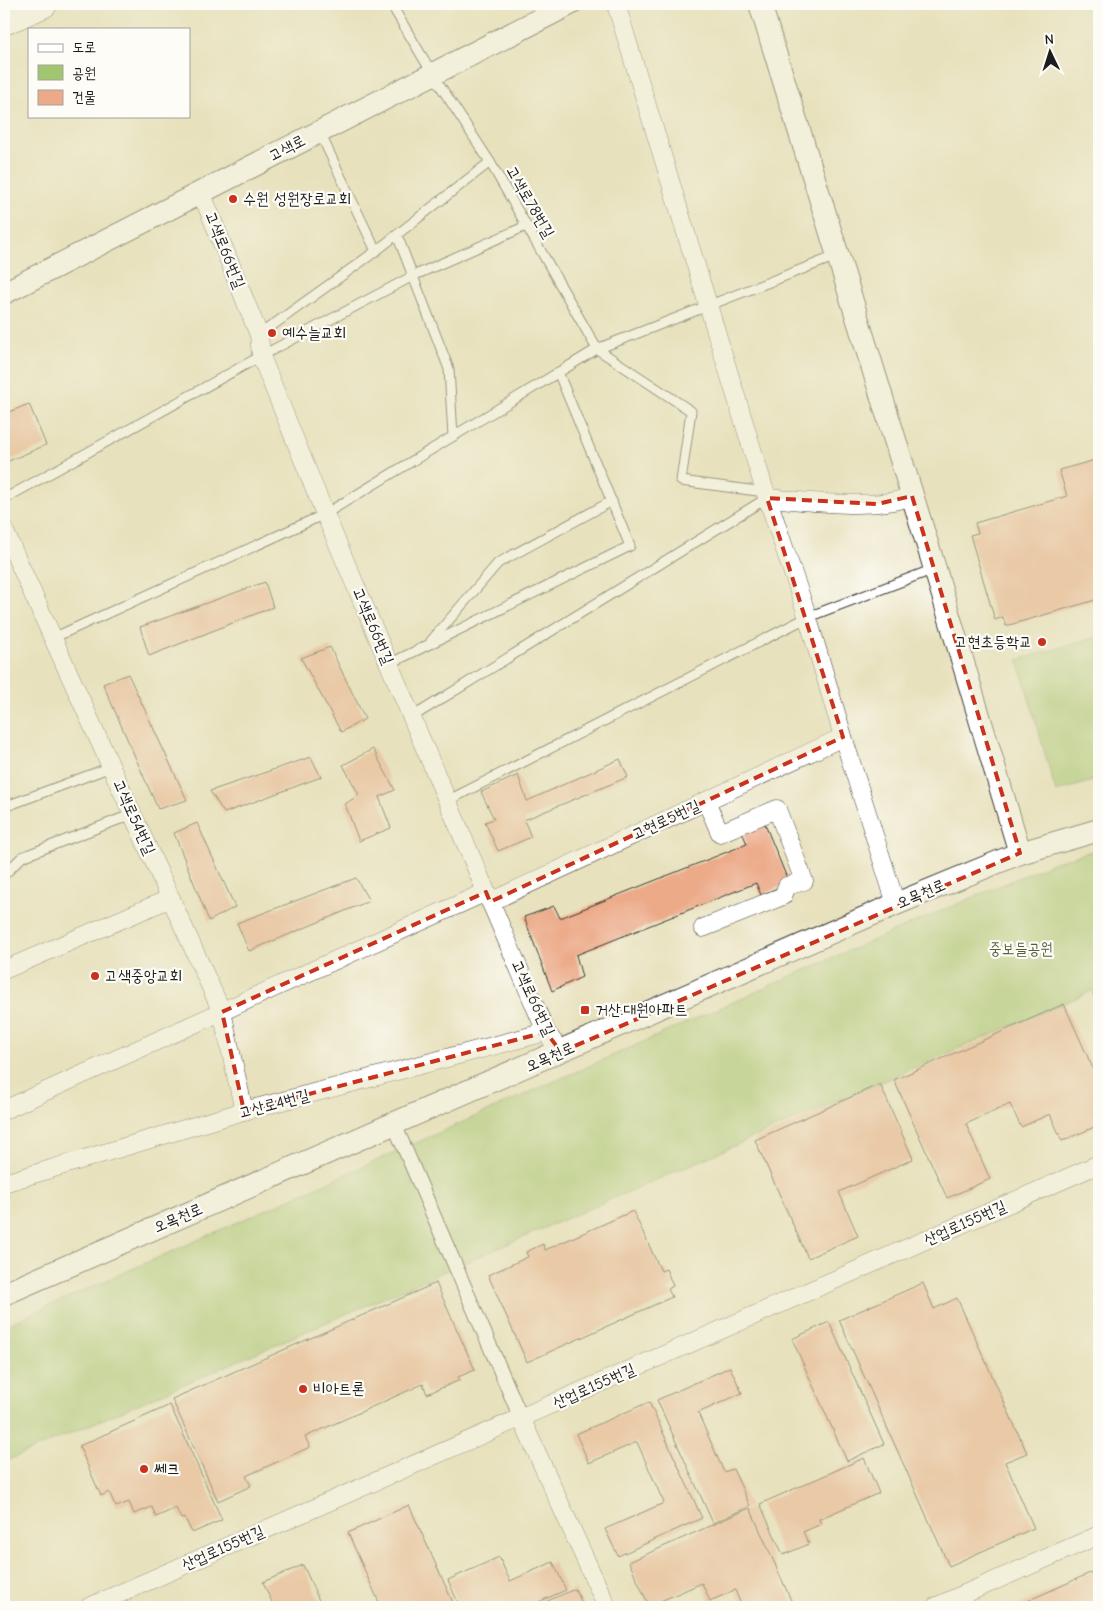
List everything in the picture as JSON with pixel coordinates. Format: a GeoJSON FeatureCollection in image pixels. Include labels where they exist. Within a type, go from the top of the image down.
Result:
{"type":"FeatureCollection","features":[{"type":"Feature","properties":{"kind":"main road"},"geometry":{"type":"LineString","coordinates":[[4,21],[42,4]]}},
{"type":"Feature","properties":{"kind":"street","name":"고색로"},"geometry":{"type":"LineString","coordinates":[[4,293],[202,194],[319,130],[570,4]]}},
{"type":"Feature","properties":{"kind":"street"},"geometry":{"type":"LineString","coordinates":[[616,4],[766,495],[808,617],[843,737],[896,904]]}},
{"type":"Feature","properties":{"kind":"street"},"geometry":{"type":"LineString","coordinates":[[760,4],[836,256],[935,569],[1020,854]]}},
{"type":"Feature","properties":{"kind":"street","name":"고색로66번길"},"geometry":{"type":"LineString","coordinates":[[202,194],[259,335],[261,356],[325,514],[546,1032],[561,1052]]}},
{"type":"Feature","properties":{"kind":"street"},"geometry":{"type":"LineString","coordinates":[[766,495],[876,504],[895,503],[912,496]]}},
{"type":"Feature","properties":{"kind":"street","name":"고색로54번길"},"geometry":{"type":"LineString","coordinates":[[6,540],[53,638],[222,1012],[244,1111]]}},
{"type":"Feature","properties":{"kind":"street","name":"고현로5번길"},"geometry":{"type":"LineString","coordinates":[[4,1110],[222,1012],[706,801],[843,737]]}},
{"type":"Feature","properties":{"kind":"street"},"geometry":{"type":"LineString","coordinates":[[702,928],[783,896],[787,886],[804,881],[809,874],[778,809],[720,833],[706,801]]}},
{"type":"Feature","properties":{"kind":"street","name":"오목천로"},"geometry":{"type":"LineString","coordinates":[[4,1294],[896,904],[1020,854],[1099,830]]}},
{"type":"Feature","properties":{"kind":"street"},"geometry":{"type":"LineString","coordinates":[[4,970],[171,898]]}},
{"type":"Feature","properties":{"kind":"street","name":"고산로4번길"},"geometry":{"type":"LineString","coordinates":[[4,1183],[244,1111],[546,1032]]}},
{"type":"Feature","properties":{"kind":"street"},"geometry":{"type":"LineString","coordinates":[[394,1124],[521,1418],[607,1607]]}},
{"type":"Feature","properties":{"kind":"street","name":"산업로155번길"},"geometry":{"type":"LineString","coordinates":[[89,1607],[1099,1164]]}},
{"type":"Feature","properties":{"kind":"street"},"geometry":{"type":"LineString","coordinates":[[935,1607],[963,1602],[1099,1535]]}},
{"type":"Feature","properties":{"kind":"lane","name":"고색로78번길"},"geometry":{"type":"LineString","coordinates":[[391,4],[432,73],[490,162],[597,349]]}},
{"type":"Feature","properties":{"kind":"lane"},"geometry":{"type":"LineString","coordinates":[[319,130],[376,251]]}},
{"type":"Feature","properties":{"kind":"lane"},"geometry":{"type":"LineString","coordinates":[[259,335],[376,251],[490,162]]}},
{"type":"Feature","properties":{"kind":"lane"},"geometry":{"type":"LineString","coordinates":[[4,499],[261,356],[413,276],[526,226]]}},
{"type":"Feature","properties":{"kind":"lane"},"geometry":{"type":"LineString","coordinates":[[397,235],[449,369],[453,436]]}},
{"type":"Feature","properties":{"kind":"lane"},"geometry":{"type":"LineString","coordinates":[[53,638],[325,514],[597,349],[836,256]]}},
{"type":"Feature","properties":{"kind":"lane"},"geometry":{"type":"LineString","coordinates":[[597,349],[691,411],[681,480],[766,495]]}},
{"type":"Feature","properties":{"kind":"lane"},"geometry":{"type":"LineString","coordinates":[[389,664],[630,546],[558,372]]}},
{"type":"Feature","properties":{"kind":"lane"},"geometry":{"type":"LineString","coordinates":[[412,717],[766,495]]}},
{"type":"Feature","properties":{"kind":"lane"},"geometry":{"type":"LineString","coordinates":[[428,645],[498,563],[612,501]]}},
{"type":"Feature","properties":{"kind":"lane"},"geometry":{"type":"LineString","coordinates":[[447,801],[808,617],[935,569]]}},
{"type":"Feature","properties":{"kind":"lane"},"geometry":{"type":"LineString","coordinates":[[4,807],[111,767]]}},
{"type":"Feature","properties":{"kind":"lane"},"geometry":{"type":"LineString","coordinates":[[4,876],[22,856],[133,814]]}},
{"type":"Feature","properties":{"kind":"highlighted area"},"geometry":{"type":"Polygon","coordinates":[[[912,496],[1020,853],[561,1052],[546,1032],[244,1111],[222,1012],[486,892],[490,902],[843,737],[767,498],[877,504],[912,496]]]}},
{"type":"Feature","properties":{"kind":"green space"},"geometry":{"type":"Polygon","coordinates":[[[1099,636],[1099,779],[1056,792],[1018,660],[1099,636]]]}},
{"type":"Feature","properties":{"kind":"green space","name":"중보들공원"},"geometry":{"type":"Polygon","coordinates":[[[1099,849],[1099,988],[4,1462],[4,1326],[841,954],[1055,862],[1099,849]]]}},
{"type":"Feature","properties":{"kind":"building"},"geometry":{"type":"Polygon","coordinates":[[[29,404],[46,445],[4,463],[4,414],[29,404]]]}},
{"type":"Feature","properties":{"kind":"building","name":"고현초등학교"},"geometry":{"type":"Polygon","coordinates":[[[1099,459],[1099,599],[1006,626],[1003,617],[995,620],[970,535],[978,533],[975,523],[1067,496],[1059,470],[1099,459]]]}},
{"type":"Feature","properties":{"kind":"building"},"geometry":{"type":"Polygon","coordinates":[[[265,582],[273,607],[149,656],[140,627],[265,582]]]}},
{"type":"Feature","properties":{"kind":"building"},"geometry":{"type":"Polygon","coordinates":[[[330,647],[365,719],[341,732],[301,658],[330,647]]]}},
{"type":"Feature","properties":{"kind":"building"},"geometry":{"type":"Polygon","coordinates":[[[128,674],[187,800],[158,809],[103,684],[128,674]]]}},
{"type":"Feature","properties":{"kind":"building"},"geometry":{"type":"Polygon","coordinates":[[[373,749],[395,790],[379,797],[391,828],[359,841],[345,804],[359,795],[343,765],[373,749]]]}},
{"type":"Feature","properties":{"kind":"building"},"geometry":{"type":"Polygon","coordinates":[[[311,757],[321,777],[224,813],[210,791],[311,757]]]}},
{"type":"Feature","properties":{"kind":"building"},"geometry":{"type":"Polygon","coordinates":[[[620,759],[628,777],[524,820],[531,837],[498,851],[485,822],[494,819],[481,792],[518,775],[527,801],[620,759]]]}},
{"type":"Feature","properties":{"kind":"building"},"geometry":{"type":"Polygon","coordinates":[[[762,817],[789,883],[761,895],[756,883],[576,955],[582,977],[552,991],[524,917],[554,906],[560,918],[747,844],[740,827],[762,817]]]}},
{"type":"Feature","properties":{"kind":"building"},"geometry":{"type":"Polygon","coordinates":[[[197,823],[235,907],[209,921],[174,833],[197,823]]]}},
{"type":"Feature","properties":{"kind":"building"},"geometry":{"type":"Polygon","coordinates":[[[356,878],[369,901],[249,951],[237,923],[356,878]]]}},
{"type":"Feature","properties":{"kind":"building"},"geometry":{"type":"Polygon","coordinates":[[[1099,991],[1099,1013],[1093,993],[1099,991]]]}},
{"type":"Feature","properties":{"kind":"building"},"geometry":{"type":"Polygon","coordinates":[[[1064,1004],[1099,1082],[1099,1125],[1062,1141],[1050,1114],[1021,1127],[1010,1104],[966,1124],[990,1179],[947,1198],[894,1080],[1064,1004]]]}},
{"type":"Feature","properties":{"kind":"building"},"geometry":{"type":"Polygon","coordinates":[[[880,1084],[913,1159],[839,1192],[858,1236],[808,1258],[755,1140],[880,1084]]]}},
{"type":"Feature","properties":{"kind":"building"},"geometry":{"type":"Polygon","coordinates":[[[633,1211],[661,1271],[666,1269],[673,1286],[668,1289],[672,1297],[527,1362],[488,1275],[528,1257],[526,1252],[543,1244],[545,1250],[633,1211]]]}},
{"type":"Feature","properties":{"kind":"building","name":"비아트론"},"geometry":{"type":"Polygon","coordinates":[[[436,1283],[475,1370],[458,1377],[460,1380],[427,1394],[423,1384],[305,1437],[310,1447],[246,1476],[251,1486],[218,1501],[172,1399],[436,1283]]]}},
{"type":"Feature","properties":{"kind":"building"},"geometry":{"type":"Polygon","coordinates":[[[923,1283],[934,1309],[957,1298],[1027,1453],[1005,1462],[1034,1528],[949,1566],[839,1320],[923,1283]]]}},
{"type":"Feature","properties":{"kind":"building"},"geometry":{"type":"Polygon","coordinates":[[[829,1322],[884,1444],[847,1461],[792,1339],[829,1322]]]}},
{"type":"Feature","properties":{"kind":"building"},"geometry":{"type":"Polygon","coordinates":[[[730,1367],[742,1393],[698,1413],[724,1472],[733,1469],[750,1506],[713,1523],[657,1400],[730,1367]]]}},
{"type":"Feature","properties":{"kind":"building"},"geometry":{"type":"Polygon","coordinates":[[[649,1402],[702,1518],[618,1556],[605,1529],[664,1503],[637,1442],[589,1463],[576,1434],[649,1402]]]}},
{"type":"Feature","properties":{"kind":"building","name":"쎄크"},"geometry":{"type":"Polygon","coordinates":[[[170,1405],[222,1520],[192,1533],[185,1518],[181,1519],[176,1508],[156,1517],[152,1507],[134,1514],[129,1502],[116,1507],[109,1492],[101,1496],[79,1446],[170,1405]]]}},
{"type":"Feature","properties":{"kind":"building"},"geometry":{"type":"Polygon","coordinates":[[[864,1458],[879,1493],[819,1519],[821,1524],[803,1532],[809,1544],[783,1555],[760,1504],[864,1458]]]}},
{"type":"Feature","properties":{"kind":"building"},"geometry":{"type":"Polygon","coordinates":[[[409,1505],[455,1607],[381,1607],[348,1533],[409,1505]]]}},
{"type":"Feature","properties":{"kind":"building"},"geometry":{"type":"Polygon","coordinates":[[[750,1508],[794,1607],[742,1607],[735,1590],[710,1601],[702,1583],[649,1606],[629,1562],[750,1508]]]}},
{"type":"Feature","properties":{"kind":"building"},"geometry":{"type":"Polygon","coordinates":[[[499,1557],[510,1581],[553,1562],[566,1590],[527,1607],[460,1607],[448,1580],[499,1557]]]}},
{"type":"Feature","properties":{"kind":"building"},"geometry":{"type":"Polygon","coordinates":[[[303,1565],[322,1607],[274,1607],[263,1582],[303,1565]]]}},
{"type":"Feature","properties":{"kind":"building"},"geometry":{"type":"Polygon","coordinates":[[[1099,1569],[1099,1607],[1016,1606],[1099,1569]]]}},
{"type":"Feature","properties":{"kind":"building"},"geometry":{"type":"Polygon","coordinates":[[[575,1589],[584,1607],[534,1607],[575,1589]]]}},
{"type":"Feature","properties":{"kind":"place","name":"수원 성원장로교회"},"geometry":{"type":"Point","coordinates":[233,199]}},
{"type":"Feature","properties":{"kind":"place","name":"예수늘교회"},"geometry":{"type":"Point","coordinates":[272,333]}},
{"type":"Feature","properties":{"kind":"place","name":"고현초등학교"},"geometry":{"type":"Point","coordinates":[1042,642]}},
{"type":"Feature","properties":{"kind":"place","name":"고색중앙교회"},"geometry":{"type":"Point","coordinates":[95,976]}},
{"type":"Feature","properties":{"kind":"place","name":"거산.대원아파트"},"geometry":{"type":"Point","coordinates":[585,1010]}},
{"type":"Feature","properties":{"kind":"place","name":"비아트론"},"geometry":{"type":"Point","coordinates":[303,1389]}},
{"type":"Feature","properties":{"kind":"place","name":"쎄크"},"geometry":{"type":"Point","coordinates":[144,1469]}}]}
